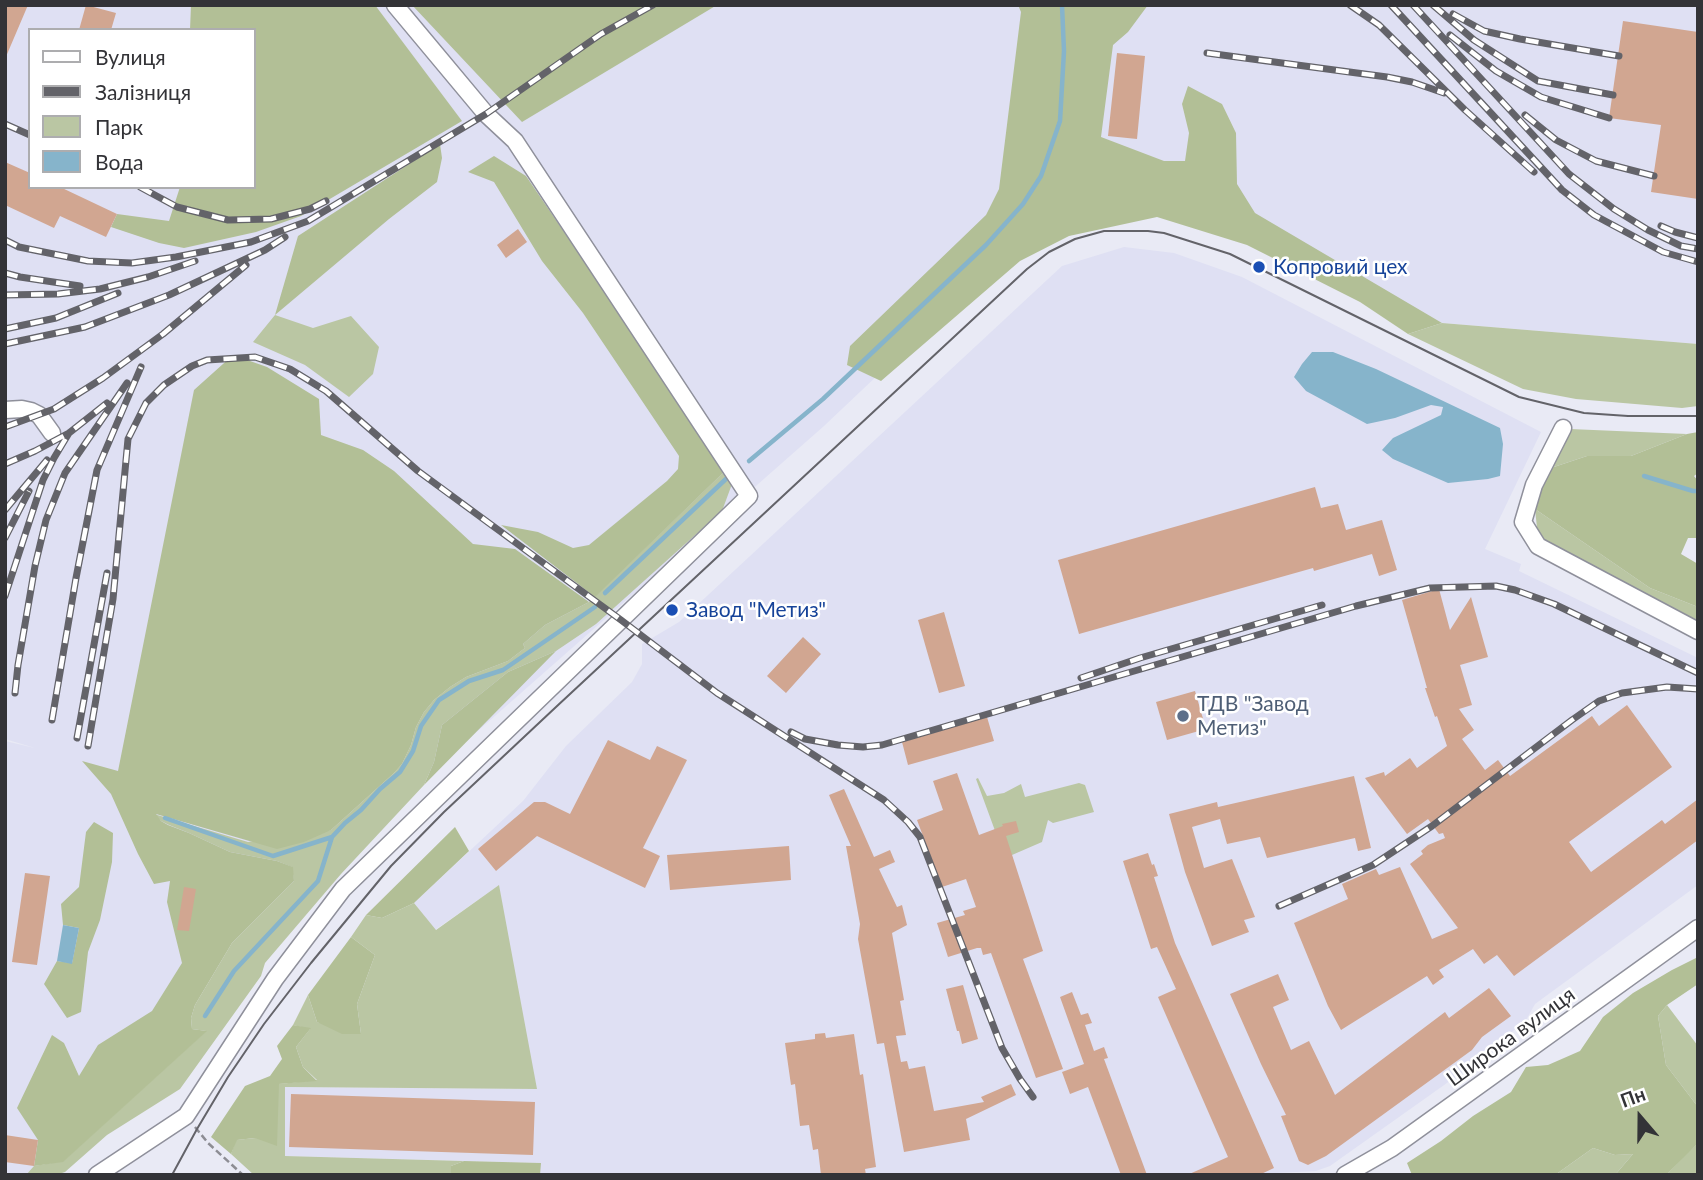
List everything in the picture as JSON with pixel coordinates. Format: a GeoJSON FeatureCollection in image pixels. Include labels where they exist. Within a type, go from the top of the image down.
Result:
{"type":"FeatureCollection","features":[{"type":"Feature","properties":{"kind":"street"},"geometry":{"type":"LineString","coordinates":[[97,1175],[186,1116],[275,979],[343,889],[749,496],[515,141],[485,114],[395,5]]}},
{"type":"Feature","properties":{"kind":"street"},"geometry":{"type":"LineString","coordinates":[[5,410],[31,411],[39,415],[52,433]]}},
{"type":"Feature","properties":{"kind":"street"},"geometry":{"type":"LineString","coordinates":[[1563,429],[1535,485],[1523,522],[1538,546],[1698,631]]}},
{"type":"Feature","properties":{"kind":"street","name":"Широка вулиця"},"geometry":{"type":"LineString","coordinates":[[1345,1175],[1392,1148],[1698,928]]}},
{"type":"Feature","properties":{"kind":"path"},"geometry":{"type":"LineString","coordinates":[[186,1116],[208,1143],[243,1175]]}},
{"type":"Feature","properties":{"kind":"shaded area"},"geometry":{"type":"Polygon","coordinates":[[[5,5],[1698,5],[1698,344],[1442,323],[1356,284],[1153,182],[1066,197],[824,426],[319,871],[247,909],[34,1175],[5,1175],[5,741],[35,748],[5,739],[5,5]]]}},
{"type":"Feature","properties":{"kind":"shaded area"},"geometry":{"type":"Polygon","coordinates":[[[1124,247],[1174,253],[1242,277],[1541,432],[1485,549],[1521,564],[1519,571],[1698,658],[1698,885],[1535,1004],[1525,1022],[1494,1045],[1485,1056],[1330,1166],[1316,1171],[1273,1175],[540,1175],[540,1163],[284,1156],[285,1087],[536,1089],[498,886],[435,930],[414,903],[523,801],[566,746],[632,682],[642,664],[642,644],[679,622],[1062,266],[1124,247]]]}},
{"type":"Feature","properties":{"kind":"green space"},"geometry":{"type":"Polygon","coordinates":[[[191,5],[375,5],[462,121],[301,216],[256,232],[184,248],[159,243],[111,227],[117,214],[169,221],[179,189],[256,189],[256,28],[190,28],[191,5]]]}},
{"type":"Feature","properties":{"kind":"green space"},"geometry":{"type":"Polygon","coordinates":[[[412,5],[717,5],[522,122],[412,5]]]}},
{"type":"Feature","properties":{"kind":"green space"},"geometry":{"type":"Polygon","coordinates":[[[1018,5],[1148,5],[1128,32],[1113,45],[1101,137],[1164,161],[1185,161],[1189,133],[1182,104],[1188,86],[1222,104],[1236,133],[1237,184],[1255,213],[1442,323],[1408,334],[1360,302],[1247,245],[1157,217],[1069,236],[1020,261],[881,381],[847,365],[850,346],[986,215],[999,189],[1021,12],[1018,5]]]}},
{"type":"Feature","properties":{"kind":"green space"},"geometry":{"type":"Polygon","coordinates":[[[440,144],[442,158],[437,182],[275,315],[298,236],[440,144]]]}},
{"type":"Feature","properties":{"kind":"green space"},"geometry":{"type":"Polygon","coordinates":[[[494,156],[526,176],[726,470],[595,597],[501,525],[538,532],[573,548],[589,545],[667,481],[678,469],[679,456],[583,313],[542,261],[494,182],[468,172],[494,156]]]}},
{"type":"Feature","properties":{"kind":"green space"},"geometry":{"type":"Polygon","coordinates":[[[275,315],[313,328],[351,316],[379,347],[373,374],[349,397],[305,365],[253,342],[275,315]]]}},
{"type":"Feature","properties":{"kind":"green space"},"geometry":{"type":"Polygon","coordinates":[[[1442,323],[1698,344],[1698,406],[1682,408],[1576,399],[1523,389],[1408,334],[1442,323]]]}},
{"type":"Feature","properties":{"kind":"green space"},"geometry":{"type":"Polygon","coordinates":[[[233,355],[267,367],[319,399],[321,435],[363,450],[394,471],[473,544],[515,549],[589,602],[545,625],[523,644],[525,648],[508,661],[466,677],[434,700],[416,727],[402,764],[331,830],[304,842],[277,849],[156,814],[168,825],[230,852],[277,861],[293,867],[294,881],[232,943],[195,1005],[191,1018],[192,1029],[207,1031],[63,1162],[34,1166],[38,1140],[17,1108],[52,1035],[64,1043],[79,1076],[98,1045],[152,1011],[182,963],[167,902],[170,881],[154,884],[111,794],[82,761],[118,771],[194,390],[233,355]]]}},
{"type":"Feature","properties":{"kind":"green space"},"geometry":{"type":"Polygon","coordinates":[[[1570,429],[1687,434],[1631,456],[1587,456],[1551,468],[1570,429]]]}},
{"type":"Feature","properties":{"kind":"green space"},"geometry":{"type":"Polygon","coordinates":[[[1698,432],[1698,473],[1694,476],[1698,481],[1698,538],[1688,538],[1681,554],[1698,564],[1698,607],[1650,588],[1535,509],[1540,483],[1551,468],[1587,456],[1631,456],[1698,432]]]}},
{"type":"Feature","properties":{"kind":"green space"},"geometry":{"type":"Polygon","coordinates":[[[726,470],[732,484],[722,511],[596,624],[556,651],[508,672],[442,725],[434,762],[424,785],[341,874],[265,963],[261,976],[180,1089],[107,1135],[65,1172],[56,1175],[26,1175],[34,1166],[63,1161],[206,1031],[192,1029],[191,1018],[195,1005],[232,943],[294,881],[292,867],[277,861],[230,852],[161,821],[154,814],[248,842],[331,830],[402,764],[416,727],[434,700],[466,677],[508,661],[525,648],[523,644],[545,625],[589,602],[726,470]]]}},
{"type":"Feature","properties":{"kind":"green space"},"geometry":{"type":"Polygon","coordinates":[[[1535,509],[1650,588],[1698,607],[1698,623],[1538,537],[1535,509]]]}},
{"type":"Feature","properties":{"kind":"green space"},"geometry":{"type":"Polygon","coordinates":[[[556,651],[424,785],[434,762],[442,725],[508,672],[556,651]]]}},
{"type":"Feature","properties":{"kind":"green space"},"geometry":{"type":"Polygon","coordinates":[[[978,778],[987,796],[1004,793],[1021,784],[1025,797],[1079,783],[1085,785],[1094,812],[1053,823],[1048,820],[1042,842],[1012,855],[1001,847],[976,779],[978,778]]]}},
{"type":"Feature","properties":{"kind":"green space"},"geometry":{"type":"Polygon","coordinates":[[[94,822],[113,833],[112,862],[100,920],[88,952],[81,1012],[67,1018],[44,984],[57,961],[72,963],[79,928],[63,925],[61,904],[79,887],[86,832],[94,822]]]}},
{"type":"Feature","properties":{"kind":"green space"},"geometry":{"type":"Polygon","coordinates":[[[455,827],[469,851],[414,903],[382,918],[366,915],[455,827]]]}},
{"type":"Feature","properties":{"kind":"green space"},"geometry":{"type":"Polygon","coordinates":[[[499,885],[537,1089],[285,1087],[285,1156],[464,1161],[451,1166],[451,1175],[254,1175],[231,1154],[236,1140],[255,1138],[279,1084],[317,1080],[303,1067],[296,1047],[310,1029],[293,1025],[308,995],[317,1022],[361,1034],[357,1004],[375,955],[351,937],[366,915],[382,918],[414,903],[436,930],[499,885]]]}},
{"type":"Feature","properties":{"kind":"green space"},"geometry":{"type":"Polygon","coordinates":[[[351,937],[375,955],[357,1004],[361,1034],[342,1034],[317,1022],[308,995],[351,937]]]}},
{"type":"Feature","properties":{"kind":"green space"},"geometry":{"type":"Polygon","coordinates":[[[1698,957],[1698,984],[1667,1005],[1658,1016],[1666,1065],[1698,1107],[1698,1143],[1666,1175],[1615,1175],[1633,1154],[1615,1155],[1593,1148],[1555,1175],[1412,1175],[1407,1163],[1511,1092],[1526,1067],[1548,1065],[1580,1051],[1603,1017],[1633,993],[1698,957]]]}},
{"type":"Feature","properties":{"kind":"green space"},"geometry":{"type":"Polygon","coordinates":[[[1667,1005],[1698,1046],[1698,1107],[1666,1065],[1658,1016],[1667,1005]]]}},
{"type":"Feature","properties":{"kind":"green space"},"geometry":{"type":"Polygon","coordinates":[[[293,1025],[311,1028],[296,1047],[303,1067],[317,1081],[279,1084],[277,1146],[255,1138],[237,1140],[231,1154],[211,1137],[245,1086],[270,1076],[282,1059],[277,1046],[293,1025]]]}},
{"type":"Feature","properties":{"kind":"green space"},"geometry":{"type":"Polygon","coordinates":[[[1698,1143],[1698,1175],[1666,1175],[1687,1153],[1698,1143]]]}},
{"type":"Feature","properties":{"kind":"green space"},"geometry":{"type":"Polygon","coordinates":[[[1593,1148],[1615,1155],[1633,1154],[1615,1175],[1555,1175],[1593,1148]]]}},
{"type":"Feature","properties":{"kind":"green space"},"geometry":{"type":"Polygon","coordinates":[[[464,1161],[541,1163],[540,1175],[451,1175],[451,1166],[464,1161]]]}},
{"type":"Feature","properties":{"kind":"water"},"geometry":{"type":"Polygon","coordinates":[[[1312,352],[1333,352],[1376,369],[1500,428],[1503,444],[1500,476],[1448,483],[1393,459],[1382,450],[1393,438],[1441,415],[1443,407],[1431,405],[1395,418],[1367,424],[1306,391],[1294,377],[1312,352]]]}},
{"type":"Feature","properties":{"kind":"water"},"geometry":{"type":"Polygon","coordinates":[[[63,925],[79,928],[72,964],[57,961],[63,925]]]}},
{"type":"Feature","properties":{"kind":"building"},"geometry":{"type":"Polygon","coordinates":[[[5,5],[28,5],[5,59],[5,5]]]}},
{"type":"Feature","properties":{"kind":"building"},"geometry":{"type":"Polygon","coordinates":[[[86,5],[116,13],[112,28],[80,28],[86,5]]]}},
{"type":"Feature","properties":{"kind":"building"},"geometry":{"type":"Polygon","coordinates":[[[1623,21],[1698,32],[1698,199],[1651,192],[1661,125],[1609,118],[1623,21]]]}},
{"type":"Feature","properties":{"kind":"building"},"geometry":{"type":"Polygon","coordinates":[[[1117,53],[1145,56],[1137,139],[1108,136],[1117,53]]]}},
{"type":"Feature","properties":{"kind":"building"},"geometry":{"type":"Polygon","coordinates":[[[5,162],[28,172],[28,189],[64,189],[117,214],[106,237],[60,216],[54,228],[5,205],[5,162]]]}},
{"type":"Feature","properties":{"kind":"building"},"geometry":{"type":"Polygon","coordinates":[[[518,229],[527,242],[506,258],[497,245],[518,229]]]}},
{"type":"Feature","properties":{"kind":"building"},"geometry":{"type":"Polygon","coordinates":[[[1315,487],[1321,508],[1338,504],[1346,530],[1382,520],[1397,570],[1379,576],[1372,554],[1079,634],[1058,560],[1315,487]]]}},
{"type":"Feature","properties":{"kind":"building"},"geometry":{"type":"Polygon","coordinates":[[[1439,589],[1450,630],[1471,597],[1488,657],[1460,665],[1472,705],[1459,709],[1474,730],[1462,739],[1485,770],[1498,760],[1510,776],[1592,716],[1599,726],[1627,705],[1672,767],[1569,842],[1591,872],[1662,820],[1665,824],[1698,799],[1698,840],[1514,976],[1497,955],[1484,964],[1473,949],[1439,970],[1444,977],[1433,985],[1427,976],[1341,1030],[1328,1006],[1294,923],[1348,899],[1342,884],[1376,869],[1379,875],[1400,867],[1432,939],[1458,928],[1410,864],[1423,854],[1421,851],[1428,845],[1445,838],[1443,833],[1439,834],[1428,819],[1407,834],[1365,778],[1384,772],[1385,776],[1410,758],[1417,768],[1447,746],[1425,688],[1402,600],[1439,589]]]}},
{"type":"Feature","properties":{"kind":"building"},"geometry":{"type":"Polygon","coordinates":[[[944,612],[965,686],[939,693],[918,620],[944,612]]]}},
{"type":"Feature","properties":{"kind":"building"},"geometry":{"type":"Polygon","coordinates":[[[803,637],[821,654],[786,693],[767,676],[803,637]]]}},
{"type":"Feature","properties":{"kind":"building"},"geometry":{"type":"Polygon","coordinates":[[[1195,691],[1206,729],[1167,740],[1156,702],[1195,691]]]}},
{"type":"Feature","properties":{"kind":"building"},"geometry":{"type":"Polygon","coordinates":[[[987,717],[994,741],[908,765],[902,742],[987,717]]]}},
{"type":"Feature","properties":{"kind":"building"},"geometry":{"type":"Polygon","coordinates":[[[608,740],[650,760],[657,746],[687,760],[643,848],[660,856],[645,888],[537,836],[496,871],[478,849],[534,802],[545,802],[570,814],[608,740]]]}},
{"type":"Feature","properties":{"kind":"building"},"geometry":{"type":"Polygon","coordinates":[[[957,773],[979,835],[1003,826],[1002,824],[1016,821],[1019,832],[1006,836],[1043,951],[1023,959],[1063,1069],[1036,1078],[991,953],[983,955],[981,948],[977,948],[948,957],[937,923],[965,915],[963,911],[976,907],[966,879],[942,887],[917,820],[943,810],[933,781],[957,773]]]}},
{"type":"Feature","properties":{"kind":"building"},"geometry":{"type":"Polygon","coordinates":[[[1354,776],[1371,848],[1358,851],[1355,838],[1267,858],[1260,837],[1227,844],[1220,819],[1192,827],[1204,868],[1232,859],[1255,917],[1244,920],[1249,932],[1212,946],[1185,872],[1169,814],[1217,802],[1218,807],[1354,776]]]}},
{"type":"Feature","properties":{"kind":"building"},"geometry":{"type":"Polygon","coordinates":[[[844,789],[874,857],[890,850],[895,862],[879,869],[897,907],[902,905],[907,925],[892,933],[904,1000],[900,1001],[906,1035],[896,1036],[901,1062],[907,1061],[909,1069],[925,1066],[934,1111],[984,1102],[981,1097],[1011,1084],[1016,1095],[966,1119],[970,1140],[904,1152],[884,1043],[877,1044],[858,939],[860,924],[846,846],[851,846],[829,795],[844,789]]]}},
{"type":"Feature","properties":{"kind":"building"},"geometry":{"type":"Polygon","coordinates":[[[789,846],[791,880],[670,890],[667,855],[789,846]]]}},
{"type":"Feature","properties":{"kind":"building"},"geometry":{"type":"Polygon","coordinates":[[[1148,853],[1158,876],[1154,877],[1175,943],[1274,1168],[1259,1175],[1187,1175],[1228,1157],[1158,997],[1176,989],[1157,947],[1151,949],[1123,861],[1148,853]]]}},
{"type":"Feature","properties":{"kind":"building"},"geometry":{"type":"Polygon","coordinates":[[[25,873],[50,876],[37,965],[12,962],[25,873]]]}},
{"type":"Feature","properties":{"kind":"building"},"geometry":{"type":"Polygon","coordinates":[[[184,887],[196,889],[189,931],[177,930],[184,887]]]}},
{"type":"Feature","properties":{"kind":"building"},"geometry":{"type":"Polygon","coordinates":[[[1278,974],[1289,1000],[1273,1007],[1291,1050],[1309,1041],[1335,1095],[1445,1012],[1449,1018],[1489,988],[1511,1016],[1482,1037],[1472,1050],[1326,1156],[1308,1165],[1299,1161],[1281,1116],[1286,1115],[1230,994],[1278,974]]]}},
{"type":"Feature","properties":{"kind":"building"},"geometry":{"type":"Polygon","coordinates":[[[963,985],[978,1039],[962,1044],[946,989],[963,985]]]}},
{"type":"Feature","properties":{"kind":"building"},"geometry":{"type":"Polygon","coordinates":[[[1072,992],[1081,1015],[1088,1013],[1092,1023],[1085,1025],[1094,1051],[1104,1047],[1108,1058],[1104,1059],[1147,1175],[1121,1175],[1088,1087],[1070,1094],[1062,1072],[1084,1064],[1060,997],[1072,992]]]}},
{"type":"Feature","properties":{"kind":"building"},"geometry":{"type":"Polygon","coordinates":[[[825,1033],[826,1038],[854,1034],[860,1075],[863,1074],[876,1167],[865,1169],[866,1175],[821,1175],[818,1149],[813,1150],[809,1125],[800,1126],[795,1084],[791,1085],[785,1043],[815,1039],[815,1034],[825,1033]]]}},
{"type":"Feature","properties":{"kind":"building"},"geometry":{"type":"Polygon","coordinates":[[[291,1094],[535,1102],[533,1155],[289,1147],[291,1094]]]}},
{"type":"Feature","properties":{"kind":"building"},"geometry":{"type":"Polygon","coordinates":[[[5,1135],[38,1140],[34,1166],[5,1162],[5,1135]]]}},
{"type":"Feature","properties":{"kind":"waterway"},"geometry":{"type":"LineString","coordinates":[[749,461],[823,399],[986,245],[1023,204],[1041,176],[1060,121],[1064,51],[1062,5]]}},
{"type":"Feature","properties":{"kind":"waterway"},"geometry":{"type":"LineString","coordinates":[[1644,476],[1698,491]]}},
{"type":"Feature","properties":{"kind":"waterway"},"geometry":{"type":"LineString","coordinates":[[605,593],[727,478]]}},
{"type":"Feature","properties":{"kind":"waterway"},"geometry":{"type":"LineString","coordinates":[[165,818],[273,856],[332,837],[400,772],[413,751],[421,726],[439,700],[469,681],[503,670],[595,607]]}},
{"type":"Feature","properties":{"kind":"waterway"},"geometry":{"type":"LineString","coordinates":[[205,1016],[234,971],[318,881],[332,837]]}},
{"type":"Feature","properties":{"kind":"tram line"},"geometry":{"type":"LineString","coordinates":[[172,1175],[228,1077],[264,1024],[391,866],[444,812],[1027,269],[1049,252],[1075,239],[1104,231],[1148,231],[1164,233],[1230,254],[1519,397],[1584,413],[1698,416]]}},
{"type":"Feature","properties":{"kind":"railway"},"geometry":{"type":"LineString","coordinates":[[5,240],[19,247],[88,261],[132,263],[251,242],[308,221],[486,114],[601,34],[653,5]]}},
{"type":"Feature","properties":{"kind":"railway"},"geometry":{"type":"LineString","coordinates":[[1350,5],[1379,25],[1465,110],[1534,172]]}},
{"type":"Feature","properties":{"kind":"railway"},"geometry":{"type":"LineString","coordinates":[[1391,5],[1562,190],[1594,215],[1663,252],[1698,262]]}},
{"type":"Feature","properties":{"kind":"railway"},"geometry":{"type":"LineString","coordinates":[[1413,5],[1569,174],[1614,209],[1648,230],[1681,246],[1698,249]]}},
{"type":"Feature","properties":{"kind":"railway"},"geometry":{"type":"LineString","coordinates":[[1433,5],[1474,40],[1538,81],[1613,95]]}},
{"type":"Feature","properties":{"kind":"railway"},"geometry":{"type":"LineString","coordinates":[[1453,14],[1484,31],[1619,56]]}},
{"type":"Feature","properties":{"kind":"railway"},"geometry":{"type":"LineString","coordinates":[[1450,35],[1496,71],[1541,97],[1609,118]]}},
{"type":"Feature","properties":{"kind":"railway"},"geometry":{"type":"LineString","coordinates":[[1207,53],[1387,77],[1444,93]]}},
{"type":"Feature","properties":{"kind":"railway"},"geometry":{"type":"LineString","coordinates":[[1525,115],[1556,140],[1596,161],[1654,176]]}},
{"type":"Feature","properties":{"kind":"railway"},"geometry":{"type":"LineString","coordinates":[[5,124],[28,134]]}},
{"type":"Feature","properties":{"kind":"railway"},"geometry":{"type":"LineString","coordinates":[[144,189],[177,207],[228,220],[271,219],[310,209],[326,201]]}},
{"type":"Feature","properties":{"kind":"railway"},"geometry":{"type":"LineString","coordinates":[[1661,226],[1698,238]]}},
{"type":"Feature","properties":{"kind":"railway"},"geometry":{"type":"LineString","coordinates":[[5,344],[85,327],[169,295],[265,250],[285,237]]}},
{"type":"Feature","properties":{"kind":"railway"},"geometry":{"type":"LineString","coordinates":[[5,295],[58,294],[100,289],[195,261]]}},
{"type":"Feature","properties":{"kind":"railway"},"geometry":{"type":"LineString","coordinates":[[5,427],[54,409],[103,378],[163,334],[246,265]]}},
{"type":"Feature","properties":{"kind":"railway"},"geometry":{"type":"LineString","coordinates":[[5,273],[80,286]]}},
{"type":"Feature","properties":{"kind":"railway"},"geometry":{"type":"LineString","coordinates":[[5,329],[56,318],[118,293]]}},
{"type":"Feature","properties":{"kind":"railway"},"geometry":{"type":"LineString","coordinates":[[88,746],[113,599],[128,439],[146,403],[164,385],[192,366],[207,360],[255,357],[290,369],[326,391],[418,471],[717,693],[884,800],[908,822],[920,837],[1002,1048],[1033,1097]]}},
{"type":"Feature","properties":{"kind":"railway"},"geometry":{"type":"LineString","coordinates":[[52,720],[97,470],[141,367]]}},
{"type":"Feature","properties":{"kind":"railway"},"geometry":{"type":"LineString","coordinates":[[15,693],[35,566],[46,520],[65,473],[127,383]]}},
{"type":"Feature","properties":{"kind":"railway"},"geometry":{"type":"LineString","coordinates":[[5,464],[69,433],[107,403]]}},
{"type":"Feature","properties":{"kind":"railway"},"geometry":{"type":"LineString","coordinates":[[5,596],[43,480],[69,433]]}},
{"type":"Feature","properties":{"kind":"railway"},"geometry":{"type":"LineString","coordinates":[[5,510],[47,460]]}},
{"type":"Feature","properties":{"kind":"railway"},"geometry":{"type":"LineString","coordinates":[[5,538],[29,491]]}},
{"type":"Feature","properties":{"kind":"railway"},"geometry":{"type":"LineString","coordinates":[[77,738],[107,573]]}},
{"type":"Feature","properties":{"kind":"railway"},"geometry":{"type":"LineString","coordinates":[[791,732],[805,739],[838,745],[882,745],[1356,606],[1430,588],[1496,586],[1515,590],[1554,604],[1698,673]]}},
{"type":"Feature","properties":{"kind":"railway"},"geometry":{"type":"LineString","coordinates":[[1081,678],[1322,605]]}},
{"type":"Feature","properties":{"kind":"railway"},"geometry":{"type":"LineString","coordinates":[[1279,906],[1373,865],[1432,826],[1599,701],[1622,693],[1667,687],[1698,689]]}},
{"type":"Feature","properties":{"kind":"place","name":"Копровий цех"},"geometry":{"type":"Point","coordinates":[1259,267]}},
{"type":"Feature","properties":{"kind":"place","name":"Завод \"Метиз\""},"geometry":{"type":"Point","coordinates":[672,610]}},
{"type":"Feature","properties":{"kind":"place","name":"ТДВ \"Завод Метиз\""},"geometry":{"type":"Point","coordinates":[1183,716]}}]}
